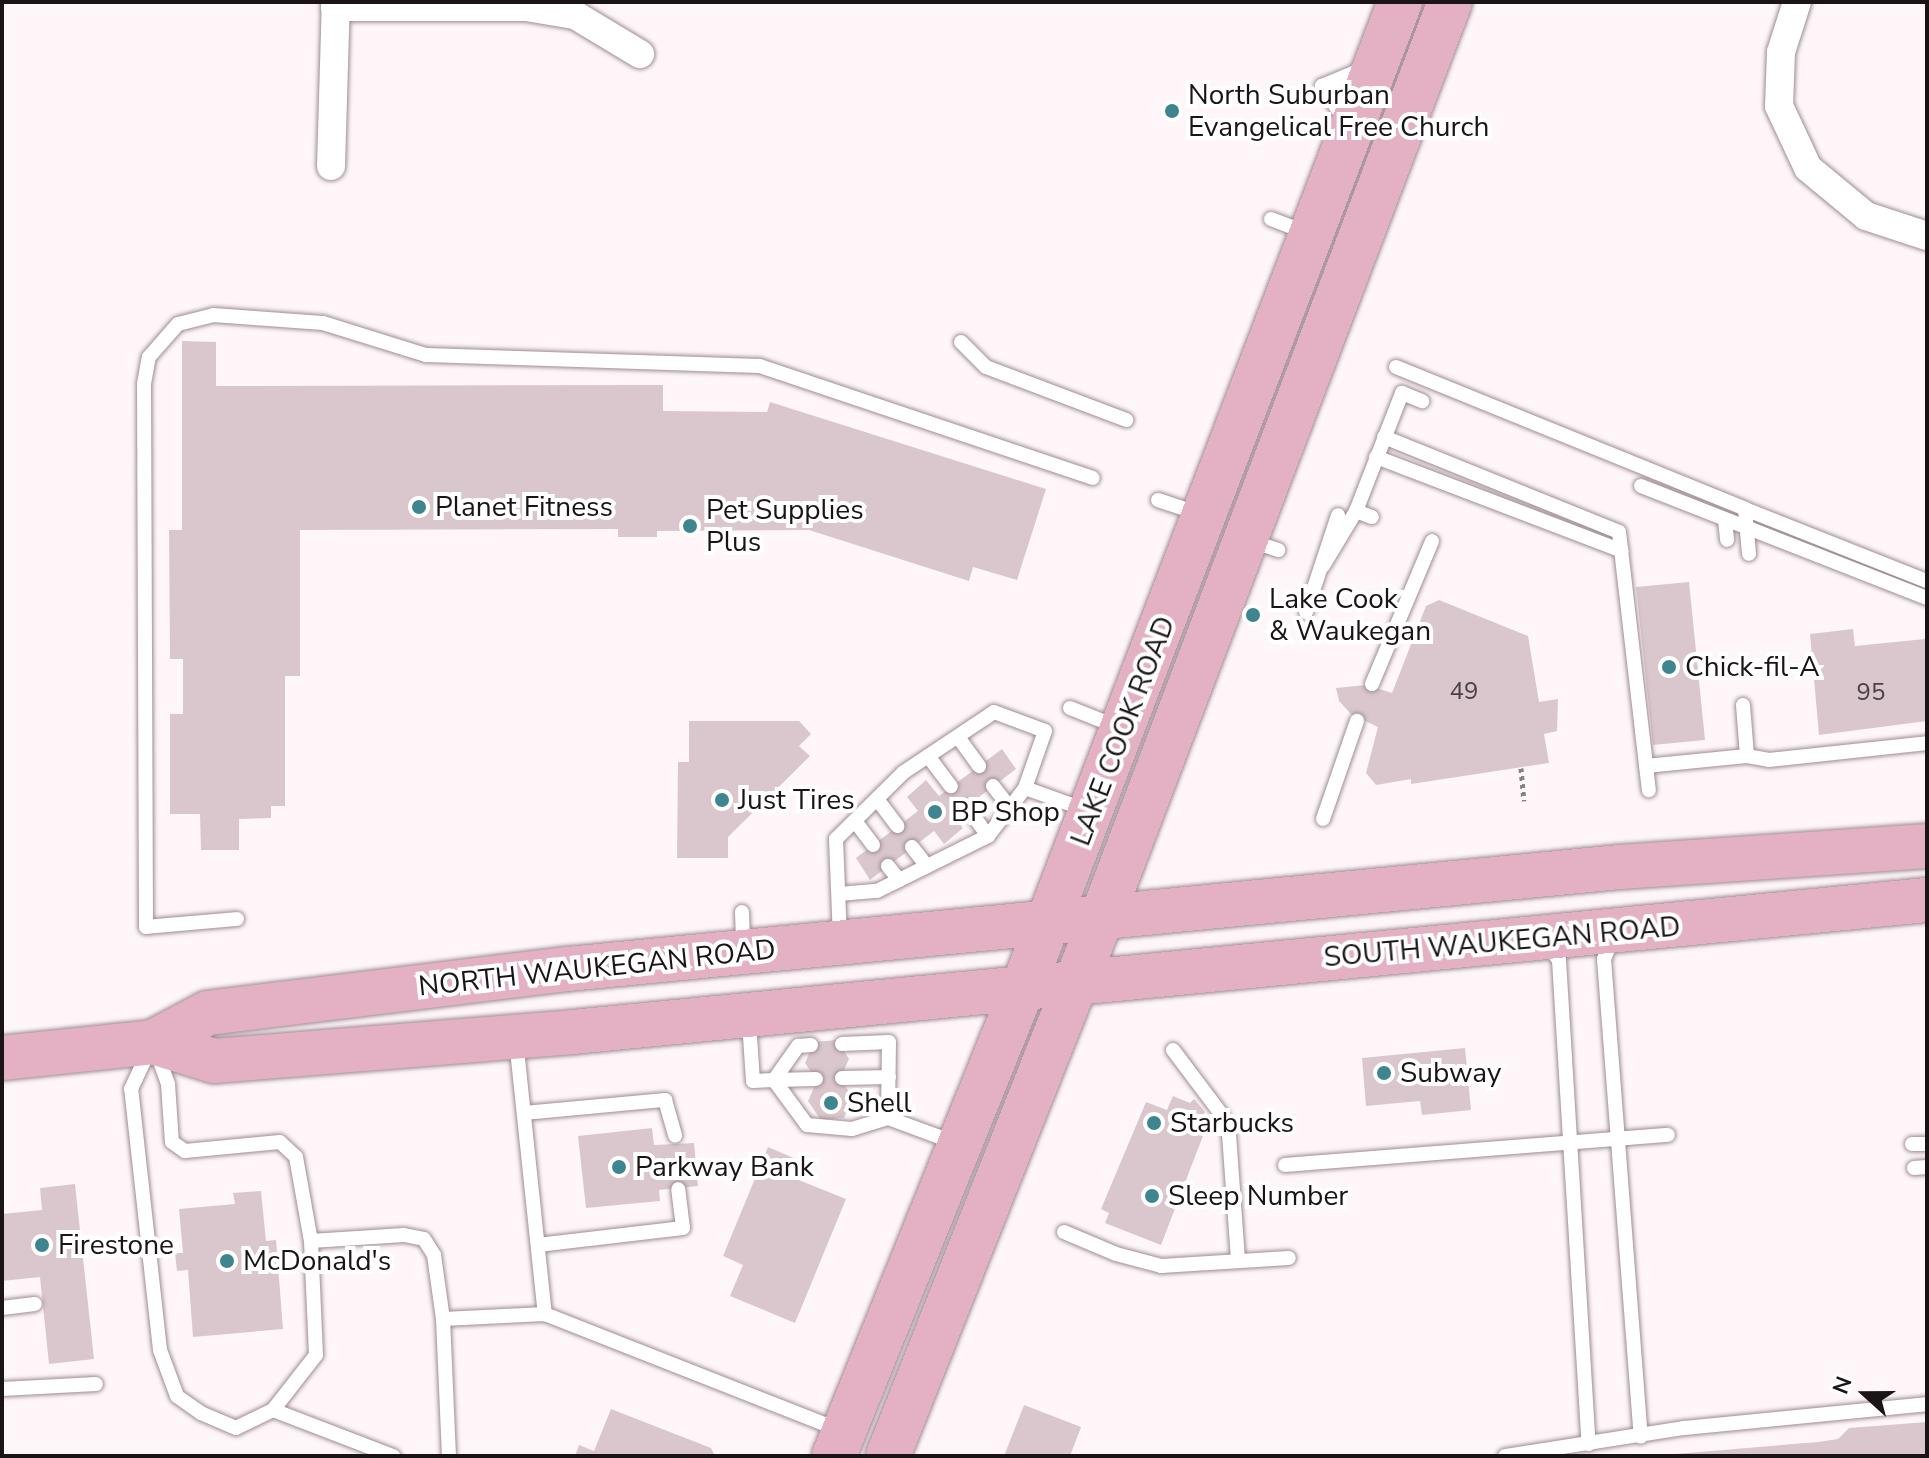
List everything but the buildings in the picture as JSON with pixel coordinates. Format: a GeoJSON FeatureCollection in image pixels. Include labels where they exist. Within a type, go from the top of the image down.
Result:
{"type":"FeatureCollection","features":[{"type":"Feature","properties":{"kind":"main road","name":"LAKE COOK ROAD"},"geometry":{"type":"LineString","coordinates":[[839,1444],[1024,985],[1400,2]]}},
{"type":"Feature","properties":{"kind":"main road","name":"LAKE COOK ROAD"},"geometry":{"type":"LineString","coordinates":[[888,1456],[1102,917],[1262,544],[1450,2]]}},
{"type":"Feature","properties":{"kind":"main road"},"geometry":{"type":"LineString","coordinates":[[1102,917],[1620,867],[1927,846]]}},
{"type":"Feature","properties":{"kind":"main road","name":"SOUTH WAUKEGAN ROAD"},"geometry":{"type":"LineString","coordinates":[[1024,985],[1544,939],[1927,900]]}},
{"type":"Feature","properties":{"kind":"main road","name":"NORTH WAUKEGAN ROAD"},"geometry":{"type":"LineString","coordinates":[[2,1058],[153,1042],[208,1013],[743,932],[840,943],[1102,917]]}},
{"type":"Feature","properties":{"kind":"main road","name":"NORTH WAUKEGAN ROAD"},"geometry":{"type":"LineString","coordinates":[[153,1042],[214,1061],[516,1037],[1024,985]]}},
{"type":"Feature","properties":{"kind":"street"},"geometry":{"type":"LineString","coordinates":[[1797,2],[1781,52],[1779,106],[1808,168],[1866,216],[1927,236]]}},
{"type":"Feature","properties":{"kind":"street"},"geometry":{"type":"LineString","coordinates":[[331,166],[336,4],[526,7],[575,15],[640,54]]}},
{"type":"Feature","properties":{"kind":"lane"},"geometry":{"type":"LineString","coordinates":[[1271,219],[1311,234]]}},
{"type":"Feature","properties":{"kind":"lane"},"geometry":{"type":"LineString","coordinates":[[237,919],[146,927],[144,384],[149,357],[178,324],[213,315],[323,323],[426,355],[760,366],[1093,478]]}},
{"type":"Feature","properties":{"kind":"lane"},"geometry":{"type":"LineString","coordinates":[[961,342],[986,367],[1126,420]]}},
{"type":"Feature","properties":{"kind":"lane"},"geometry":{"type":"LineString","coordinates":[[1396,367],[1927,581]]}},
{"type":"Feature","properties":{"kind":"lane"},"geometry":{"type":"LineString","coordinates":[[1323,566],[1356,511],[1402,393],[1422,401]]}},
{"type":"Feature","properties":{"kind":"lane"},"geometry":{"type":"LineString","coordinates":[[1384,437],[1598,520],[1619,532],[1649,790]]}},
{"type":"Feature","properties":{"kind":"lane"},"geometry":{"type":"LineString","coordinates":[[1376,457],[1622,551]]}},
{"type":"Feature","properties":{"kind":"lane"},"geometry":{"type":"LineString","coordinates":[[1641,486],[1927,598]]}},
{"type":"Feature","properties":{"kind":"lane"},"geometry":{"type":"LineString","coordinates":[[1158,500],[1205,516]]}},
{"type":"Feature","properties":{"kind":"lane"},"geometry":{"type":"LineString","coordinates":[[1745,509],[1749,554]]}},
{"type":"Feature","properties":{"kind":"lane"},"geometry":{"type":"LineString","coordinates":[[1356,511],[1372,517]]}},
{"type":"Feature","properties":{"kind":"lane"},"geometry":{"type":"LineString","coordinates":[[1306,612],[1338,515]]}},
{"type":"Feature","properties":{"kind":"lane"},"geometry":{"type":"LineString","coordinates":[[1725,520],[1727,540]]}},
{"type":"Feature","properties":{"kind":"lane"},"geometry":{"type":"LineString","coordinates":[[1372,684],[1432,541]]}},
{"type":"Feature","properties":{"kind":"lane"},"geometry":{"type":"LineString","coordinates":[[1743,705],[1747,756]]}},
{"type":"Feature","properties":{"kind":"lane"},"geometry":{"type":"LineString","coordinates":[[1070,708],[1123,730]]}},
{"type":"Feature","properties":{"kind":"lane"},"geometry":{"type":"LineString","coordinates":[[839,894],[877,891],[988,836],[1025,788],[1045,731],[994,712],[928,756],[836,839],[840,943]]}},
{"type":"Feature","properties":{"kind":"lane"},"geometry":{"type":"LineString","coordinates":[[1323,819],[1357,721]]}},
{"type":"Feature","properties":{"kind":"lane"},"geometry":{"type":"LineString","coordinates":[[958,737],[979,766]]}},
{"type":"Feature","properties":{"kind":"lane"},"geometry":{"type":"LineString","coordinates":[[1646,766],[1747,756],[1769,760],[1927,743]]}},
{"type":"Feature","properties":{"kind":"lane"},"geometry":{"type":"LineString","coordinates":[[928,756],[951,786]]}},
{"type":"Feature","properties":{"kind":"lane"},"geometry":{"type":"LineString","coordinates":[[993,786],[1010,808]]}},
{"type":"Feature","properties":{"kind":"lane"},"geometry":{"type":"LineString","coordinates":[[1025,788],[1091,812]]}},
{"type":"Feature","properties":{"kind":"lane"},"geometry":{"type":"LineString","coordinates":[[877,799],[897,826]]}},
{"type":"Feature","properties":{"kind":"lane"},"geometry":{"type":"LineString","coordinates":[[967,807],[988,836]]}},
{"type":"Feature","properties":{"kind":"lane"},"geometry":{"type":"LineString","coordinates":[[855,821],[873,845]]}},
{"type":"Feature","properties":{"kind":"lane"},"geometry":{"type":"LineString","coordinates":[[912,847],[927,866]]}},
{"type":"Feature","properties":{"kind":"lane"},"geometry":{"type":"LineString","coordinates":[[888,866],[899,880]]}},
{"type":"Feature","properties":{"kind":"lane"},"geometry":{"type":"LineString","coordinates":[[1616,932],[1604,959],[1641,1437]]}},
{"type":"Feature","properties":{"kind":"lane"},"geometry":{"type":"LineString","coordinates":[[1544,939],[1559,960],[1589,1444]]}},
{"type":"Feature","properties":{"kind":"lane"},"geometry":{"type":"LineString","coordinates":[[749,1013],[753,1081],[816,1079]]}},
{"type":"Feature","properties":{"kind":"lane"},"geometry":{"type":"LineString","coordinates":[[516,1037],[545,1314]]}},
{"type":"Feature","properties":{"kind":"lane"},"geometry":{"type":"LineString","coordinates":[[153,1042],[168,1084],[172,1142],[185,1151],[280,1142],[296,1157],[311,1241],[316,1355],[273,1410],[236,1428],[201,1413],[177,1396],[160,1350],[131,1089],[153,1042]]}},
{"type":"Feature","properties":{"kind":"lane"},"geometry":{"type":"LineString","coordinates":[[842,1044],[889,1042],[888,1118]]}},
{"type":"Feature","properties":{"kind":"lane"},"geometry":{"type":"LineString","coordinates":[[774,1080],[798,1046],[811,1045]]}},
{"type":"Feature","properties":{"kind":"lane"},"geometry":{"type":"LineString","coordinates":[[1173,1050],[1222,1115],[1229,1134],[1238,1261]]}},
{"type":"Feature","properties":{"kind":"lane"},"geometry":{"type":"LineString","coordinates":[[842,1078],[889,1077]]}},
{"type":"Feature","properties":{"kind":"lane"},"geometry":{"type":"LineString","coordinates":[[774,1080],[807,1125],[852,1129],[888,1118],[960,1145]]}},
{"type":"Feature","properties":{"kind":"lane"},"geometry":{"type":"LineString","coordinates":[[524,1113],[665,1100],[675,1136]]}},
{"type":"Feature","properties":{"kind":"lane"},"geometry":{"type":"LineString","coordinates":[[1285,1165],[1668,1135]]}},
{"type":"Feature","properties":{"kind":"lane"},"geometry":{"type":"LineString","coordinates":[[538,1245],[683,1228],[678,1189]]}},
{"type":"Feature","properties":{"kind":"lane"},"geometry":{"type":"LineString","coordinates":[[1064,1232],[1116,1254],[1161,1266],[1289,1258]]}},
{"type":"Feature","properties":{"kind":"lane"},"geometry":{"type":"LineString","coordinates":[[311,1241],[404,1235],[424,1239],[434,1255],[443,1319],[449,1456]]}},
{"type":"Feature","properties":{"kind":"lane"},"geometry":{"type":"LineString","coordinates":[[2,1308],[35,1304]]}},
{"type":"Feature","properties":{"kind":"lane"},"geometry":{"type":"LineString","coordinates":[[443,1319],[545,1314],[839,1444]]}},
{"type":"Feature","properties":{"kind":"lane"},"geometry":{"type":"LineString","coordinates":[[2,1389],[96,1384]]}},
{"type":"Feature","properties":{"kind":"lane"},"geometry":{"type":"LineString","coordinates":[[1505,1456],[1684,1428],[1927,1404]]}},
{"type":"Feature","properties":{"kind":"lane"},"geometry":{"type":"LineString","coordinates":[[273,1410],[393,1456]]}},
{"type":"Feature","properties":{"kind":"path"},"geometry":{"type":"LineString","coordinates":[[1521,768],[1524,801]]}},
{"type":"Feature","properties":{"kind":"place","name":"North Suburban Evangelical Free Church"},"geometry":{"type":"Point","coordinates":[1172,111]}},
{"type":"Feature","properties":{"kind":"place","name":"Planet Fitness"},"geometry":{"type":"Point","coordinates":[419,507]}},
{"type":"Feature","properties":{"kind":"place","name":"Pet Supplies Plus"},"geometry":{"type":"Point","coordinates":[690,526]}},
{"type":"Feature","properties":{"kind":"place","name":"Lake Cook & Waukegan"},"geometry":{"type":"Point","coordinates":[1253,615]}},
{"type":"Feature","properties":{"kind":"place","name":"Chick-fil-A"},"geometry":{"type":"Point","coordinates":[1669,667]}},
{"type":"Feature","properties":{"kind":"place","name":"Just Tires"},"geometry":{"type":"Point","coordinates":[722,800]}},
{"type":"Feature","properties":{"kind":"place","name":"BP Shop"},"geometry":{"type":"Point","coordinates":[935,812]}},
{"type":"Feature","properties":{"kind":"place","name":"Subway"},"geometry":{"type":"Point","coordinates":[1384,1073]}},
{"type":"Feature","properties":{"kind":"place","name":"Shell"},"geometry":{"type":"Point","coordinates":[831,1103]}},
{"type":"Feature","properties":{"kind":"place","name":"Starbucks"},"geometry":{"type":"Point","coordinates":[1154,1123]}},
{"type":"Feature","properties":{"kind":"place","name":"Parkway Bank"},"geometry":{"type":"Point","coordinates":[619,1167]}},
{"type":"Feature","properties":{"kind":"place","name":"Sleep Number"},"geometry":{"type":"Point","coordinates":[1152,1196]}},
{"type":"Feature","properties":{"kind":"place","name":"Firestone"},"geometry":{"type":"Point","coordinates":[42,1245]}},
{"type":"Feature","properties":{"kind":"place","name":"McDonald's"},"geometry":{"type":"Point","coordinates":[227,1261]}}]}
